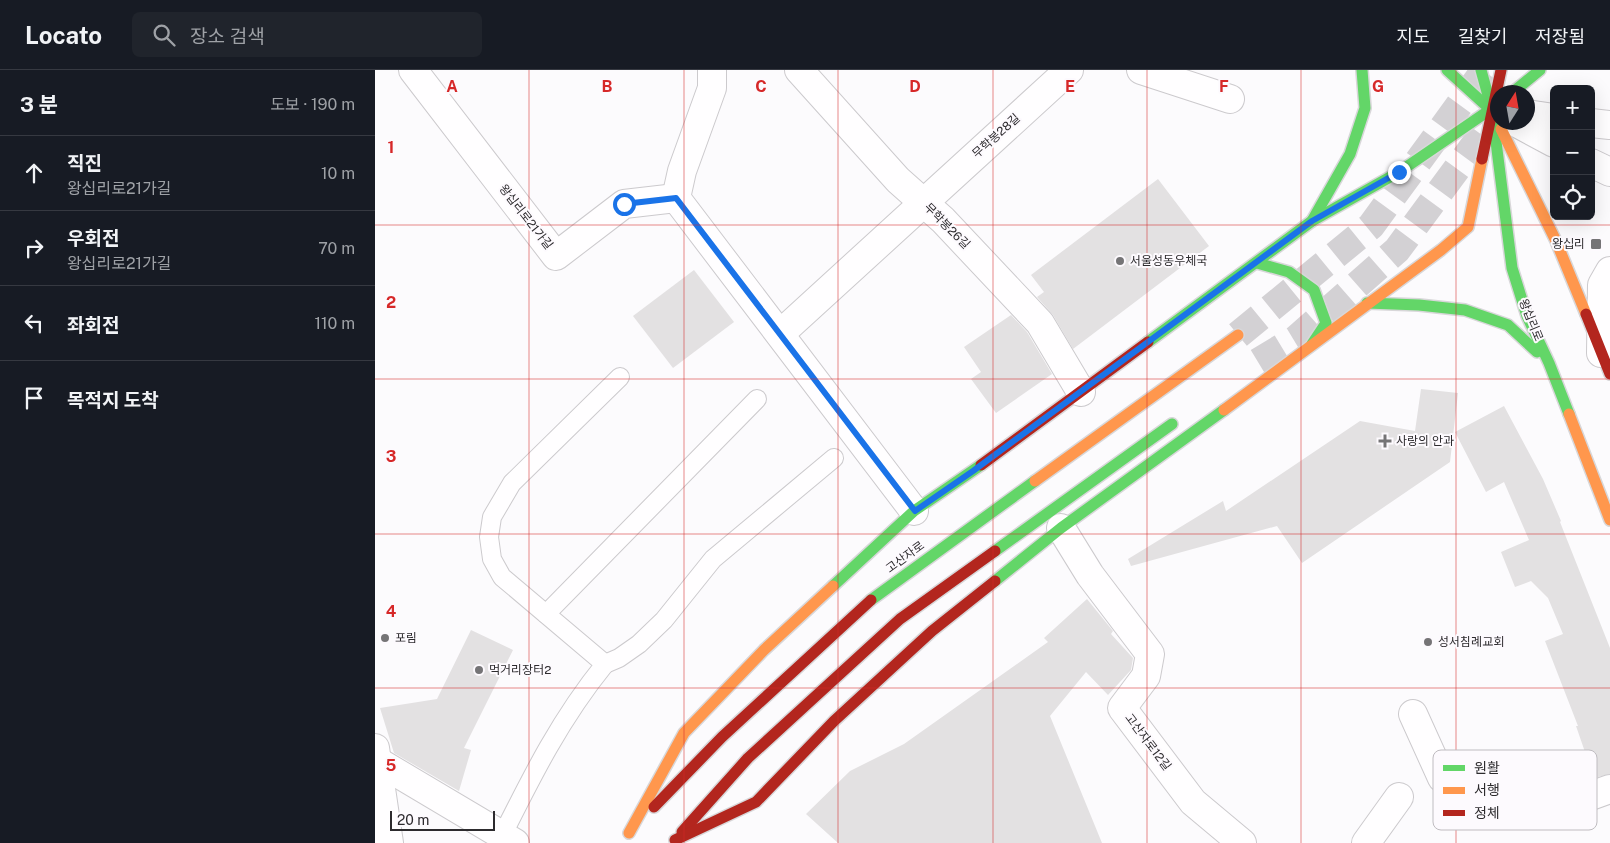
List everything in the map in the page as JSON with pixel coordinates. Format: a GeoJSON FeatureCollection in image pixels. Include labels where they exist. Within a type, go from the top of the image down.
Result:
{"type":"FeatureCollection","features":[{"type":"Feature","properties":{"kind":"main road"},"geometry":{"type":"LineString","coordinates":[[1312,221],[1350,154],[1365,108],[1362,70]]}},
{"type":"Feature","properties":{"kind":"main road","name":"왕십리로"},"geometry":{"type":"LineString","coordinates":[[1447,70],[1490,108]]}},
{"type":"Feature","properties":{"kind":"main road","name":"왕십리로"},"geometry":{"type":"LineString","coordinates":[[1481,70],[1490,95]]}},
{"type":"Feature","properties":{"kind":"main road"},"geometry":{"type":"LineString","coordinates":[[1500,85],[1501,70]]}},
{"type":"Feature","properties":{"kind":"main road"},"geometry":{"type":"LineString","coordinates":[[1522,85],[1540,70]]}},
{"type":"Feature","properties":{"kind":"main road"},"geometry":{"type":"LineString","coordinates":[[627,838],[684,733],[764,650],[915,511],[973,471],[1312,221],[1490,118]]}},
{"type":"Feature","properties":{"kind":"main road"},"geometry":{"type":"LineString","coordinates":[[674,842],[756,802],[834,721],[932,631],[1061,528],[1308,349],[1367,302],[1441,250],[1468,227],[1493,130]]}},
{"type":"Feature","properties":{"kind":"main road","name":"왕십리로"},"geometry":{"type":"LineString","coordinates":[[1499,130],[1512,268],[1527,316],[1549,364],[1610,520]]}},
{"type":"Feature","properties":{"kind":"main road","name":"왕십리로"},"geometry":{"type":"LineString","coordinates":[[1504,130],[1556,241],[1606,364]]}},
{"type":"Feature","properties":{"kind":"main road"},"geometry":{"type":"LineString","coordinates":[[1257,263],[1289,272],[1314,290],[1326,323],[1308,349]]}},
{"type":"Feature","properties":{"kind":"main road"},"geometry":{"type":"LineString","coordinates":[[1367,302],[1465,310],[1508,324],[1549,364]]}},
{"type":"Feature","properties":{"kind":"main road","name":"고산자로"},"geometry":{"type":"LineString","coordinates":[[627,838],[722,737],[878,594],[1238,335]]}},
{"type":"Feature","properties":{"kind":"main road"},"geometry":{"type":"LineString","coordinates":[[674,842],[748,758],[899,620],[1179,419]]}},
{"type":"Feature","properties":{"kind":"street","name":"왕십리로21가길"},"geometry":{"type":"LineString","coordinates":[[413,70],[556,256],[624,204],[676,198]]}},
{"type":"Feature","properties":{"kind":"street"},"geometry":{"type":"LineString","coordinates":[[712,70],[712,88],[682,171],[676,198],[915,511]]}},
{"type":"Feature","properties":{"kind":"street","name":"무학봉26길"},"geometry":{"type":"LineString","coordinates":[[799,70],[898,180],[943,220],[1040,323],[1081,392]]}},
{"type":"Feature","properties":{"kind":"street","name":"무학봉28길"},"geometry":{"type":"LineString","coordinates":[[924,203],[1069,70]]}},
{"type":"Feature","properties":{"kind":"street"},"geometry":{"type":"LineString","coordinates":[[1141,70],[1230,99]]}},
{"type":"Feature","properties":{"kind":"street"},"geometry":{"type":"LineString","coordinates":[[1535,115],[1550,117]]}},
{"type":"Feature","properties":{"kind":"street"},"geometry":{"type":"LineString","coordinates":[[1595,123],[1610,125]]}},
{"type":"Feature","properties":{"kind":"street"},"geometry":{"type":"LineString","coordinates":[[1530,130],[1550,141]]}},
{"type":"Feature","properties":{"kind":"street"},"geometry":{"type":"LineString","coordinates":[[1595,165],[1610,172]]}},
{"type":"Feature","properties":{"kind":"street"},"geometry":{"type":"LineString","coordinates":[[780,334],[924,203]]}},
{"type":"Feature","properties":{"kind":"street"},"geometry":{"type":"LineString","coordinates":[[1606,364],[1602,285],[1610,271]]}},
{"type":"Feature","properties":{"kind":"street","name":"고산자로12길"},"geometry":{"type":"LineString","coordinates":[[1061,528],[1090,575],[1150,654],[1146,676],[1122,708],[1193,802],[1242,843]]}},
{"type":"Feature","properties":{"kind":"street"},"geometry":{"type":"LineString","coordinates":[[1413,714],[1433,758]]}},
{"type":"Feature","properties":{"kind":"street"},"geometry":{"type":"LineString","coordinates":[[376,755],[509,839]]}},
{"type":"Feature","properties":{"kind":"street"},"geometry":{"type":"LineString","coordinates":[[376,755],[380,812],[389,843]]}},
{"type":"Feature","properties":{"kind":"street"},"geometry":{"type":"LineString","coordinates":[[1597,794],[1610,789]]}},
{"type":"Feature","properties":{"kind":"street"},"geometry":{"type":"LineString","coordinates":[[1366,843],[1399,797]]}},
{"type":"Feature","properties":{"kind":"lane"},"geometry":{"type":"LineString","coordinates":[[605,664],[502,577],[492,559],[489,537],[492,517],[512,483],[620,377]]}},
{"type":"Feature","properties":{"kind":"lane"},"geometry":{"type":"LineString","coordinates":[[546,614],[757,399]]}},
{"type":"Feature","properties":{"kind":"lane"},"geometry":{"type":"LineString","coordinates":[[509,839],[544,753],[571,709],[605,664],[619,658],[639,644],[664,620],[713,559],[834,458]]}},
{"type":"Feature","properties":{"kind":"building","name":"서울성동우체국"},"geometry":{"type":"Polygon","coordinates":[[[1158,179],[1209,246],[1073,349],[1053,315],[1037,297],[1044,292],[1031,275],[1158,179]]]}},
{"type":"Feature","properties":{"kind":"building"},"geometry":{"type":"Polygon","coordinates":[[[694,270],[734,322],[673,368],[633,316],[694,270]]]}},
{"type":"Feature","properties":{"kind":"building"},"geometry":{"type":"Polygon","coordinates":[[[1011,315],[1027,332],[1052,374],[996,413],[971,379],[981,372],[964,347],[1011,315]]]}},
{"type":"Feature","properties":{"kind":"building"},"geometry":{"type":"Polygon","coordinates":[[[1421,389],[1458,393],[1450,462],[1302,563],[1277,526],[1131,566],[1128,559],[1223,501],[1226,511],[1360,421],[1415,431],[1421,389]]]}},
{"type":"Feature","properties":{"kind":"building"},"geometry":{"type":"Polygon","coordinates":[[[1504,406],[1543,479],[1610,648],[1610,774],[1597,777],[1597,750],[1584,750],[1576,726],[1578,726],[1545,641],[1563,634],[1548,598],[1531,581],[1515,587],[1501,552],[1529,540],[1504,482],[1486,492],[1455,432],[1504,406]]]}},
{"type":"Feature","properties":{"kind":"building"},"geometry":{"type":"Polygon","coordinates":[[[1087,599],[1113,631],[1111,634],[1133,658],[1131,670],[1108,695],[1086,672],[1050,716],[1102,843],[838,843],[806,814],[850,771],[904,744],[1048,642],[1044,638],[1087,599]]]}},
{"type":"Feature","properties":{"kind":"building"},"geometry":{"type":"Polygon","coordinates":[[[471,630],[513,650],[464,748],[471,750],[459,791],[394,753],[380,708],[437,699],[471,630]]]}},
{"type":"Feature","properties":{"kind":"tunnel"},"geometry":{"type":"LineString","coordinates":[[1238,335],[1371,226],[1484,71]]}},
{"type":"Feature","properties":{"kind":"tunnel"},"geometry":{"type":"LineString","coordinates":[[1258,362],[1296,339],[1397,250],[1490,124]]}},
{"type":"Feature","properties":{"kind":"traffic: fast"},"geometry":{"type":"LineString","coordinates":[[1312,221],[1350,154],[1365,108],[1362,70]]}},
{"type":"Feature","properties":{"kind":"traffic: fast"},"geometry":{"type":"LineString","coordinates":[[1447,70],[1490,109]]}},
{"type":"Feature","properties":{"kind":"traffic: fast"},"geometry":{"type":"LineString","coordinates":[[1481,70],[1492,110],[1512,268],[1527,316],[1549,363],[1569,414]]}},
{"type":"Feature","properties":{"kind":"traffic: fast"},"geometry":{"type":"LineString","coordinates":[[1522,85],[1540,70]]}},
{"type":"Feature","properties":{"kind":"traffic: fast"},"geometry":{"type":"LineString","coordinates":[[1148,342],[1312,221],[1399,172],[1490,110]]}},
{"type":"Feature","properties":{"kind":"traffic: fast"},"geometry":{"type":"LineString","coordinates":[[1257,263],[1289,272],[1314,290],[1326,323],[1312,344]]}},
{"type":"Feature","properties":{"kind":"traffic: fast"},"geometry":{"type":"LineString","coordinates":[[1367,303],[1419,305],[1465,310],[1508,325],[1537,352]]}},
{"type":"Feature","properties":{"kind":"traffic: fast"},"geometry":{"type":"LineString","coordinates":[[995,581],[1061,528],[1224,410]]}},
{"type":"Feature","properties":{"kind":"traffic: fast"},"geometry":{"type":"LineString","coordinates":[[995,551],[1172,424]]}},
{"type":"Feature","properties":{"kind":"traffic: fast"},"geometry":{"type":"LineString","coordinates":[[833,586],[914,511],[981,465]]}},
{"type":"Feature","properties":{"kind":"traffic: fast"},"geometry":{"type":"LineString","coordinates":[[871,600],[1035,481]]}},
{"type":"Feature","properties":{"kind":"traffic: slow"},"geometry":{"type":"LineString","coordinates":[[1501,130],[1556,241],[1586,314]]}},
{"type":"Feature","properties":{"kind":"traffic: slow"},"geometry":{"type":"LineString","coordinates":[[1224,410],[1441,250],[1468,227],[1482,159]]}},
{"type":"Feature","properties":{"kind":"traffic: slow"},"geometry":{"type":"LineString","coordinates":[[1035,481],[1238,335]]}},
{"type":"Feature","properties":{"kind":"traffic: slow"},"geometry":{"type":"LineString","coordinates":[[1569,414],[1610,520]]}},
{"type":"Feature","properties":{"kind":"traffic: slow"},"geometry":{"type":"LineString","coordinates":[[629,833],[684,733],[764,650],[833,586]]}},
{"type":"Feature","properties":{"kind":"traffic: jam"},"geometry":{"type":"LineString","coordinates":[[1482,159],[1501,70]]}},
{"type":"Feature","properties":{"kind":"traffic: jam"},"geometry":{"type":"LineString","coordinates":[[1586,314],[1610,374]]}},
{"type":"Feature","properties":{"kind":"traffic: jam"},"geometry":{"type":"LineString","coordinates":[[981,465],[1148,342]]}},
{"type":"Feature","properties":{"kind":"traffic: jam"},"geometry":{"type":"LineString","coordinates":[[682,832],[748,758],[900,619],[995,551]]}},
{"type":"Feature","properties":{"kind":"traffic: jam"},"geometry":{"type":"LineString","coordinates":[[675,840],[756,802],[834,721],[932,631],[995,581]]}},
{"type":"Feature","properties":{"kind":"traffic: jam"},"geometry":{"type":"LineString","coordinates":[[654,807],[722,737],[871,600]]}},
{"type":"Feature","properties":{"kind":"place","name":"왕십리"},"geometry":{"type":"Point","coordinates":[1596,244]}},
{"type":"Feature","properties":{"kind":"place","name":"서울성동우체국"},"geometry":{"type":"Point","coordinates":[1120,261]}},
{"type":"Feature","properties":{"kind":"place","name":"사랑의 안과"},"geometry":{"type":"Point","coordinates":[1385,441]}},
{"type":"Feature","properties":{"kind":"place","name":"포림"},"geometry":{"type":"Point","coordinates":[385,638]}},
{"type":"Feature","properties":{"kind":"place","name":"성서침례교회"},"geometry":{"type":"Point","coordinates":[1428,642]}},
{"type":"Feature","properties":{"kind":"place","name":"먹거리장터2"},"geometry":{"type":"Point","coordinates":[479,670]}},
{"type":"Feature","properties":{"kind":"route"},"geometry":{"type":"LineString","coordinates":[[624,204],[676,198],[915,511],[973,471],[1312,221],[1399,172]]}}]}
